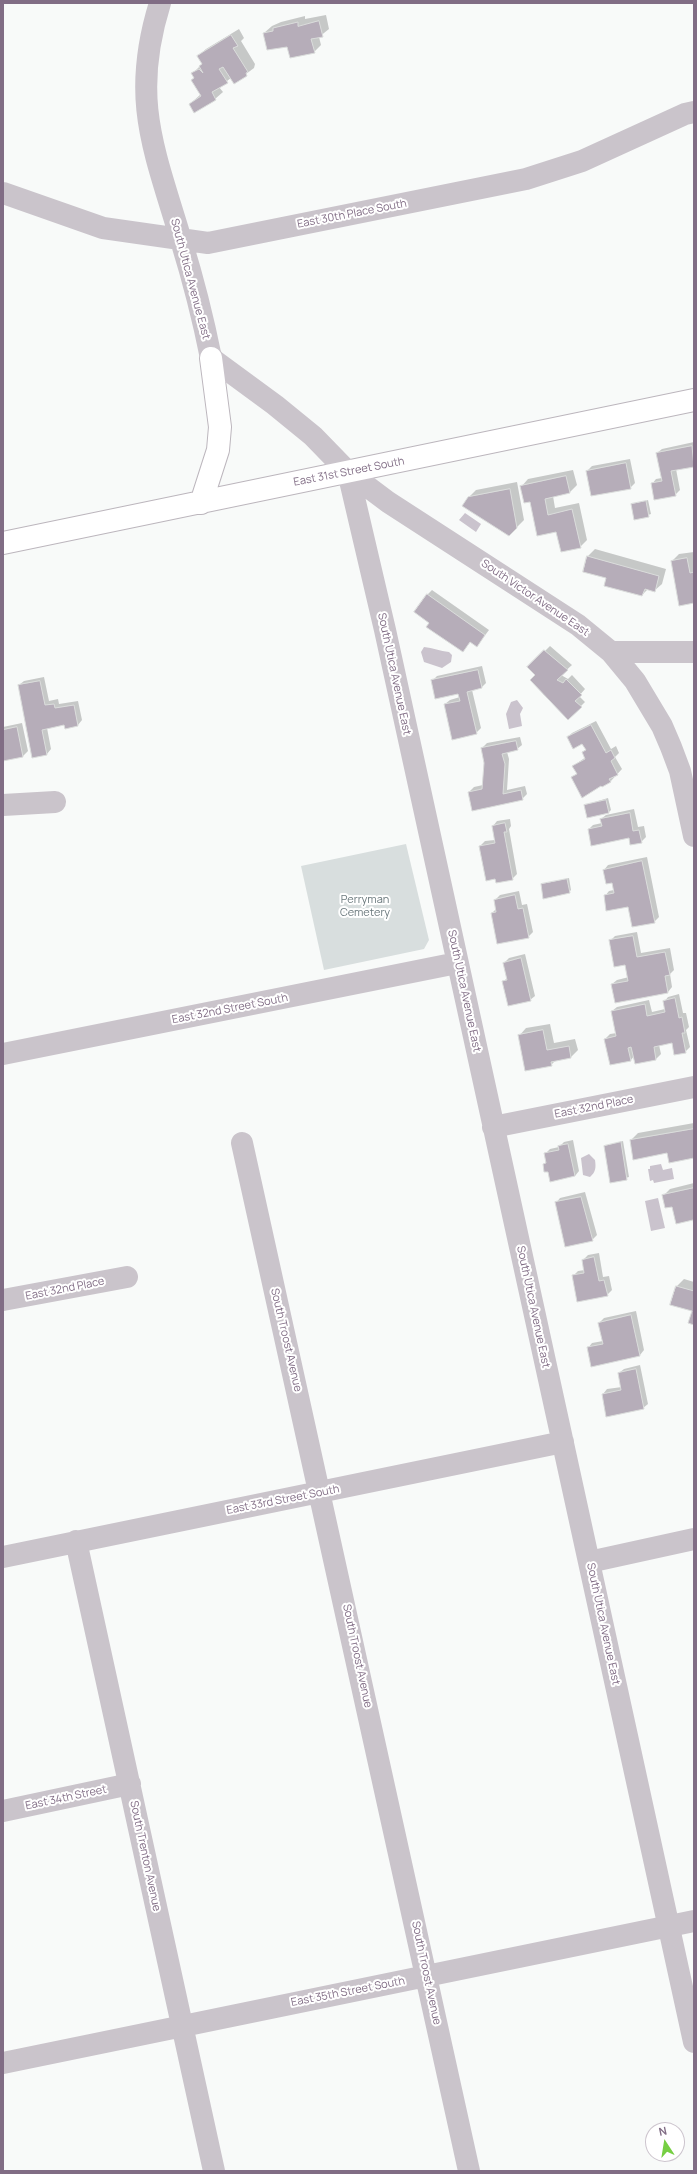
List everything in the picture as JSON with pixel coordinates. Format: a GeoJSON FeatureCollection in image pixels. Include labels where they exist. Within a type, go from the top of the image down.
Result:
{"type":"FeatureCollection","features":[{"type":"Feature","properties":{"kind":"main road"},"geometry":{"type":"LineString","coordinates":[[201,503],[218,450],[220,427],[211,358]]}},
{"type":"Feature","properties":{"kind":"main road","name":"East 31st Street South"},"geometry":{"type":"LineString","coordinates":[[3,544],[694,400]]}},
{"type":"Feature","properties":{"kind":"street","name":"South Utica Avenue East"},"geometry":{"type":"LineString","coordinates":[[163,4],[149,49],[145,86],[146,106],[152,148],[198,298],[211,358]]}},
{"type":"Feature","properties":{"kind":"street","name":"East 30th Place South"},"geometry":{"type":"LineString","coordinates":[[3,193],[103,228],[208,243],[526,179],[582,161],[691,111]]}},
{"type":"Feature","properties":{"kind":"street"},"geometry":{"type":"LineString","coordinates":[[211,358],[308,432],[348,472]]}},
{"type":"Feature","properties":{"kind":"street","name":"South Utica Avenue East"},"geometry":{"type":"LineString","coordinates":[[348,472],[385,630],[694,2042]]}},
{"type":"Feature","properties":{"kind":"street","name":"South Victor Avenue East"},"geometry":{"type":"LineString","coordinates":[[348,472],[391,504],[578,625],[611,652],[635,682],[662,726],[680,771],[691,805],[694,836]]}},
{"type":"Feature","properties":{"kind":"street"},"geometry":{"type":"LineString","coordinates":[[611,652],[694,652]]}},
{"type":"Feature","properties":{"kind":"street"},"geometry":{"type":"LineString","coordinates":[[3,806],[55,802]]}},
{"type":"Feature","properties":{"kind":"street","name":"East 32nd Street South"},"geometry":{"type":"LineString","coordinates":[[3,1054],[457,963]]}},
{"type":"Feature","properties":{"kind":"street","name":"East 32nd Place"},"geometry":{"type":"LineString","coordinates":[[493,1127],[694,1087]]}},
{"type":"Feature","properties":{"kind":"street","name":"South Troost Avenue"},"geometry":{"type":"LineString","coordinates":[[242,1142],[321,1492],[469,2171]]}},
{"type":"Feature","properties":{"kind":"street","name":"East 32nd Place"},"geometry":{"type":"LineString","coordinates":[[3,1300],[127,1277]]}},
{"type":"Feature","properties":{"kind":"street","name":"East 33rd Street South"},"geometry":{"type":"LineString","coordinates":[[3,1556],[563,1442]]}},
{"type":"Feature","properties":{"kind":"street"},"geometry":{"type":"LineString","coordinates":[[589,1562],[694,1539]]}},
{"type":"Feature","properties":{"kind":"street","name":"South Trenton Avenue"},"geometry":{"type":"LineString","coordinates":[[76,1541],[214,2171]]}},
{"type":"Feature","properties":{"kind":"street","name":"East 34th Street"},"geometry":{"type":"LineString","coordinates":[[3,1811],[130,1784]]}},
{"type":"Feature","properties":{"kind":"street","name":"East 35th Street South"},"geometry":{"type":"LineString","coordinates":[[3,2063],[694,1922]]}},
{"type":"Feature","properties":{"kind":"green space","name":"Perryman Cemetery"},"geometry":{"type":"Polygon","coordinates":[[[406,844],[429,940],[424,949],[324,970],[301,866],[406,844]]]}},
{"type":"Feature","properties":{"kind":"shaded area"},"geometry":{"type":"Polygon","coordinates":[[[465,513],[481,524],[476,532],[459,520],[465,513]]]}},
{"type":"Feature","properties":{"kind":"shaded area"},"geometry":{"type":"Polygon","coordinates":[[[424,647],[449,652],[452,655],[451,662],[442,668],[424,662],[421,652],[424,647]]]}},
{"type":"Feature","properties":{"kind":"shaded area"},"geometry":{"type":"Polygon","coordinates":[[[517,700],[523,708],[520,714],[522,726],[509,729],[506,714],[511,702],[517,700]]]}},
{"type":"Feature","properties":{"kind":"shaded area"},"geometry":{"type":"Polygon","coordinates":[[[589,1154],[595,1160],[595,1169],[590,1177],[583,1175],[581,1158],[589,1154]]]}},
{"type":"Feature","properties":{"kind":"shaded area"},"geometry":{"type":"Polygon","coordinates":[[[661,1164],[663,1170],[672,1168],[674,1179],[654,1183],[653,1180],[650,1181],[648,1169],[650,1169],[650,1166],[661,1164]]]}},
{"type":"Feature","properties":{"kind":"shaded area"},"geometry":{"type":"Polygon","coordinates":[[[658,1198],[665,1228],[651,1231],[645,1201],[658,1198]]]}},
{"type":"Feature","properties":{"kind":"building"},"geometry":{"type":"Polygon","coordinates":[[[319,21],[323,37],[311,39],[315,53],[290,58],[287,47],[267,50],[263,33],[273,31],[273,28],[298,22],[298,26],[319,21]]]}},
{"type":"Feature","properties":{"kind":"building"},"geometry":{"type":"Polygon","coordinates":[[[231,35],[238,46],[233,48],[248,72],[246,73],[247,76],[234,84],[223,67],[219,69],[228,83],[212,92],[216,100],[194,113],[189,104],[201,96],[191,80],[194,78],[191,73],[199,69],[203,73],[199,66],[202,64],[197,56],[231,35]]]}},
{"type":"Feature","properties":{"kind":"building"},"geometry":{"type":"Polygon","coordinates":[[[692,446],[694,467],[671,471],[676,496],[654,500],[651,483],[662,481],[656,453],[692,446]]]}},
{"type":"Feature","properties":{"kind":"building"},"geometry":{"type":"Polygon","coordinates":[[[626,463],[631,489],[591,496],[586,471],[626,463]]]}},
{"type":"Feature","properties":{"kind":"building"},"geometry":{"type":"Polygon","coordinates":[[[566,476],[570,493],[545,499],[548,515],[572,509],[581,548],[561,552],[556,532],[537,536],[530,502],[524,503],[520,486],[566,476]]]}},
{"type":"Feature","properties":{"kind":"building"},"geometry":{"type":"Polygon","coordinates":[[[510,489],[517,528],[509,536],[462,506],[468,497],[510,489]]]}},
{"type":"Feature","properties":{"kind":"building"},"geometry":{"type":"Polygon","coordinates":[[[646,501],[649,517],[634,520],[631,504],[646,501]]]}},
{"type":"Feature","properties":{"kind":"building"},"geometry":{"type":"Polygon","coordinates":[[[587,556],[659,576],[655,592],[645,589],[642,596],[604,586],[606,578],[583,572],[587,556]]]}},
{"type":"Feature","properties":{"kind":"building"},"geometry":{"type":"Polygon","coordinates":[[[687,558],[690,573],[694,572],[694,603],[679,606],[671,561],[687,558]]]}},
{"type":"Feature","properties":{"kind":"building"},"geometry":{"type":"Polygon","coordinates":[[[427,594],[485,635],[477,647],[470,642],[463,652],[426,627],[429,623],[414,612],[427,594]]]}},
{"type":"Feature","properties":{"kind":"building"},"geometry":{"type":"Polygon","coordinates":[[[544,650],[568,670],[557,680],[563,683],[566,679],[582,695],[575,701],[582,707],[568,720],[530,680],[535,675],[527,667],[544,650]]]}},
{"type":"Feature","properties":{"kind":"building"},"geometry":{"type":"Polygon","coordinates":[[[478,670],[482,688],[467,692],[477,734],[452,740],[444,704],[460,701],[458,694],[435,699],[431,680],[478,670]]]}},
{"type":"Feature","properties":{"kind":"building"},"geometry":{"type":"Polygon","coordinates":[[[40,681],[45,705],[54,704],[55,708],[74,705],[78,726],[65,729],[64,725],[42,730],[47,755],[32,758],[18,685],[40,681]]]}},
{"type":"Feature","properties":{"kind":"building"},"geometry":{"type":"Polygon","coordinates":[[[591,725],[606,753],[611,750],[615,758],[611,761],[618,775],[609,779],[611,782],[602,787],[601,786],[582,798],[571,777],[577,774],[572,766],[585,759],[582,752],[586,750],[582,744],[573,749],[567,737],[591,725]]]}},
{"type":"Feature","properties":{"kind":"building"},"geometry":{"type":"Polygon","coordinates":[[[17,727],[23,757],[3,761],[3,730],[17,727]]]}},
{"type":"Feature","properties":{"kind":"building"},"geometry":{"type":"Polygon","coordinates":[[[516,741],[518,750],[502,754],[505,764],[503,794],[521,790],[523,800],[472,811],[468,792],[482,789],[484,763],[481,748],[516,741]]]}},
{"type":"Feature","properties":{"kind":"building"},"geometry":{"type":"Polygon","coordinates":[[[606,800],[609,813],[587,818],[584,805],[606,800]]]}},
{"type":"Feature","properties":{"kind":"building"},"geometry":{"type":"Polygon","coordinates":[[[630,813],[633,831],[639,830],[642,843],[630,845],[629,838],[591,846],[588,829],[602,826],[600,819],[630,813]]]}},
{"type":"Feature","properties":{"kind":"building"},"geometry":{"type":"Polygon","coordinates":[[[505,823],[507,832],[504,832],[513,880],[496,883],[495,879],[486,881],[479,846],[495,843],[492,826],[505,823]]]}},
{"type":"Feature","properties":{"kind":"building"},"geometry":{"type":"Polygon","coordinates":[[[642,861],[655,923],[632,927],[628,907],[606,911],[604,895],[614,893],[612,883],[606,884],[603,870],[642,861]]]}},
{"type":"Feature","properties":{"kind":"building"},"geometry":{"type":"Polygon","coordinates":[[[567,879],[570,893],[543,899],[541,884],[567,879]]]}},
{"type":"Feature","properties":{"kind":"building"},"geometry":{"type":"Polygon","coordinates":[[[515,895],[518,909],[523,908],[529,938],[497,944],[491,913],[496,912],[494,900],[515,895]]]}},
{"type":"Feature","properties":{"kind":"building"},"geometry":{"type":"Polygon","coordinates":[[[633,936],[637,957],[665,952],[670,975],[665,976],[668,993],[615,1003],[611,984],[628,981],[625,965],[614,967],[609,940],[633,936]]]}},
{"type":"Feature","properties":{"kind":"building"},"geometry":{"type":"Polygon","coordinates":[[[521,958],[531,1001],[508,1006],[502,981],[507,980],[503,963],[521,958]]]}},
{"type":"Feature","properties":{"kind":"building"},"geometry":{"type":"Polygon","coordinates":[[[675,998],[679,1018],[682,1017],[685,1033],[682,1033],[686,1053],[674,1055],[672,1043],[654,1047],[656,1060],[635,1064],[631,1047],[628,1048],[631,1061],[610,1065],[604,1039],[616,1036],[611,1011],[645,1004],[647,1016],[665,1012],[663,1001],[675,998]]]}},
{"type":"Feature","properties":{"kind":"building"},"geometry":{"type":"Polygon","coordinates":[[[543,1030],[547,1050],[569,1046],[571,1058],[551,1062],[552,1066],[525,1071],[518,1035],[543,1030]]]}},
{"type":"Feature","properties":{"kind":"building"},"geometry":{"type":"Polygon","coordinates":[[[694,1129],[694,1158],[669,1163],[667,1153],[633,1160],[630,1140],[694,1129]]]}},
{"type":"Feature","properties":{"kind":"building"},"geometry":{"type":"Polygon","coordinates":[[[621,1142],[627,1180],[610,1183],[604,1146],[621,1142]]]}},
{"type":"Feature","properties":{"kind":"building"},"geometry":{"type":"Polygon","coordinates":[[[568,1144],[575,1176],[550,1182],[548,1172],[544,1172],[543,1164],[546,1163],[544,1153],[559,1150],[558,1146],[568,1144]]]}},
{"type":"Feature","properties":{"kind":"building"},"geometry":{"type":"Polygon","coordinates":[[[694,1188],[694,1226],[693,1220],[676,1224],[672,1207],[665,1208],[662,1195],[694,1188]]]}},
{"type":"Feature","properties":{"kind":"building"},"geometry":{"type":"Polygon","coordinates":[[[581,1197],[593,1241],[565,1247],[555,1202],[581,1197]]]}},
{"type":"Feature","properties":{"kind":"building"},"geometry":{"type":"Polygon","coordinates":[[[594,1257],[599,1281],[604,1280],[608,1296],[577,1302],[572,1275],[584,1273],[582,1260],[594,1257]]]}},
{"type":"Feature","properties":{"kind":"building"},"geometry":{"type":"Polygon","coordinates":[[[676,1286],[694,1291],[694,1325],[688,1323],[692,1311],[670,1305],[676,1286]]]}},
{"type":"Feature","properties":{"kind":"building"},"geometry":{"type":"Polygon","coordinates":[[[631,1315],[640,1356],[591,1367],[587,1347],[603,1344],[598,1323],[631,1315]]]}},
{"type":"Feature","properties":{"kind":"building"},"geometry":{"type":"Polygon","coordinates":[[[636,1369],[644,1409],[606,1417],[602,1394],[621,1390],[618,1373],[636,1369]]]}}]}
